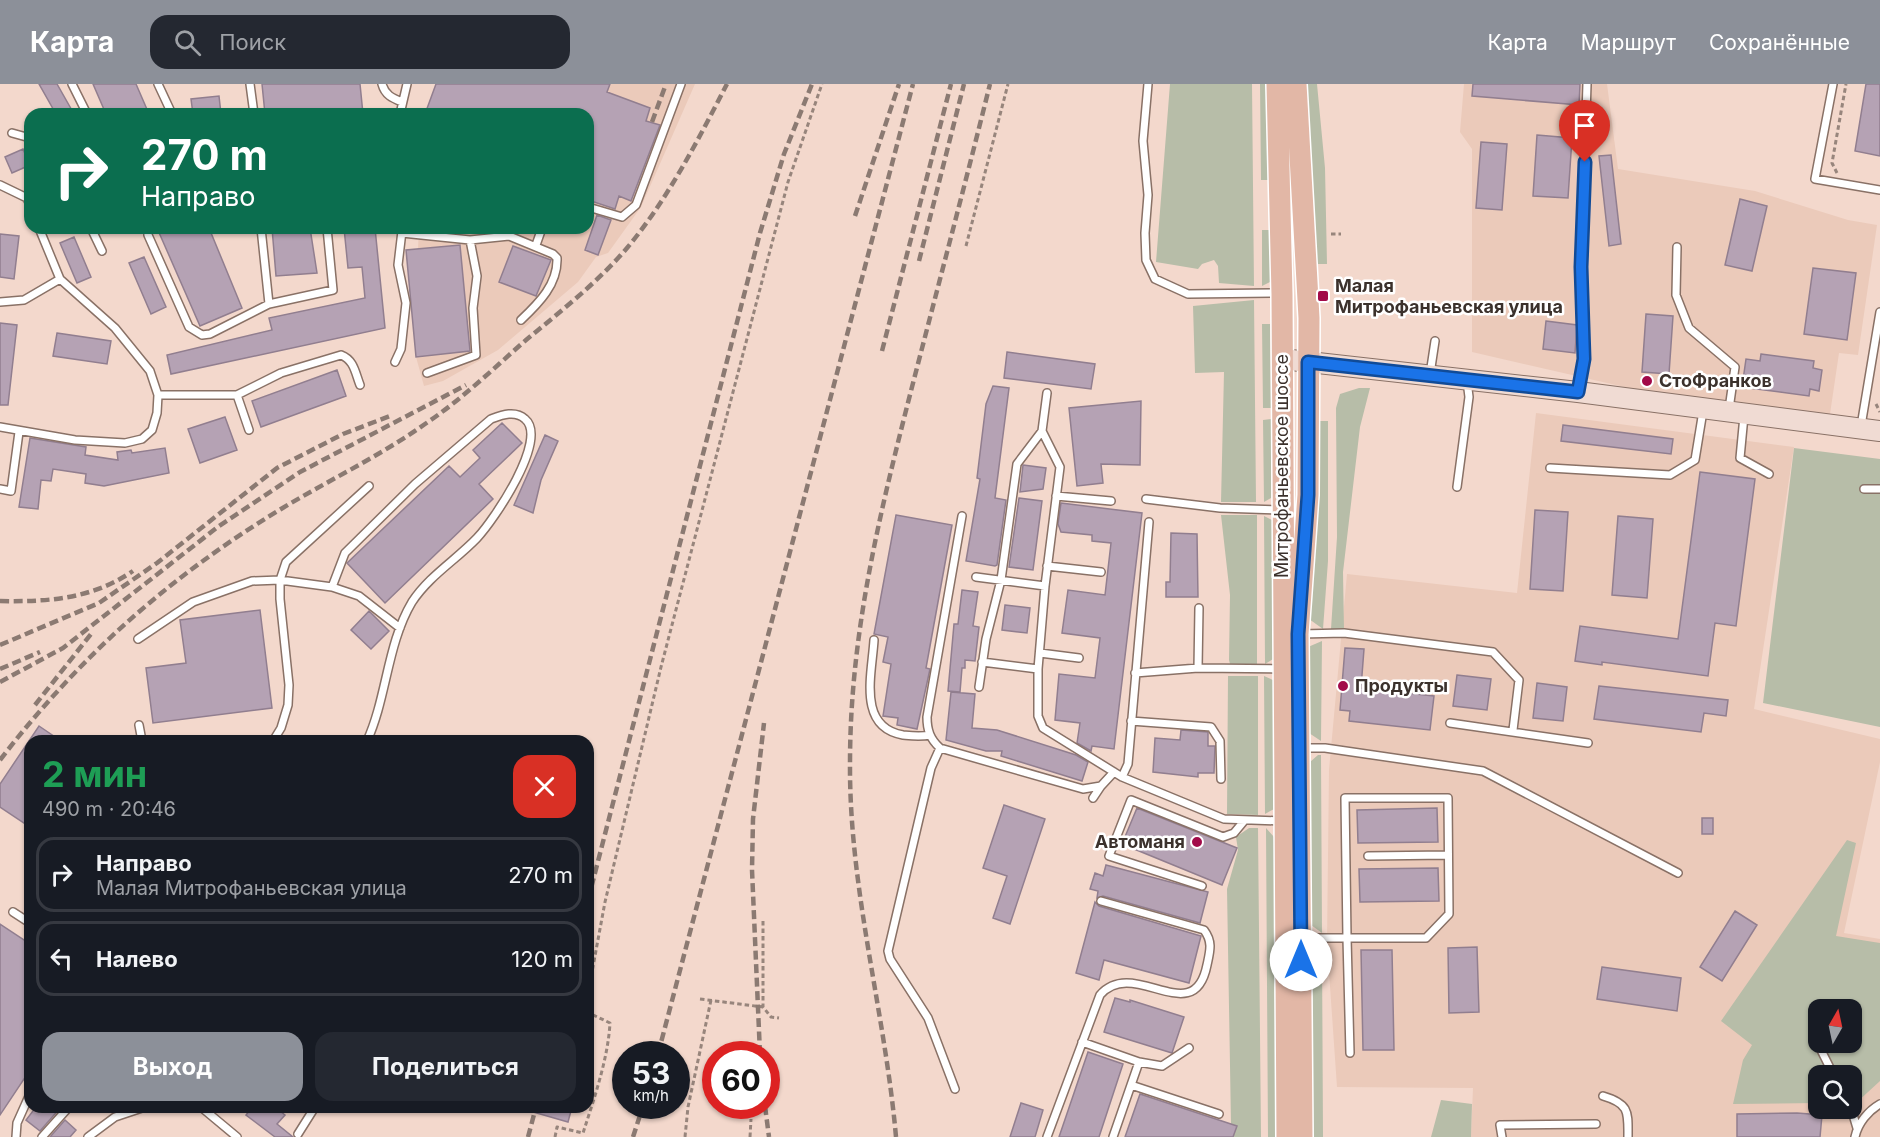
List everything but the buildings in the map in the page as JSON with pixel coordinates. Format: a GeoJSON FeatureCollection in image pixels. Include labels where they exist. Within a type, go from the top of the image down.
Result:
{"type":"FeatureCollection","features":[{"type":"Feature","properties":{"kind":"main road","name":"Митрофаньевское шоссе"},"geometry":{"type":"LineString","coordinates":[[1277,84],[1282,294],[1287,1137]]}},
{"type":"Feature","properties":{"kind":"main road","name":"Митрофаньевское шоссе"},"geometry":{"type":"LineString","coordinates":[[1296,84],[1307,247],[1308,362],[1308,495],[1298,634],[1302,1137]]}},
{"type":"Feature","properties":{"kind":"street"},"geometry":{"type":"LineString","coordinates":[[1282,359],[1578,392],[1880,431]]}},
{"type":"Feature","properties":{"kind":"lane"},"geometry":{"type":"LineString","coordinates":[[72,84],[84,108]]}},
{"type":"Feature","properties":{"kind":"lane"},"geometry":{"type":"LineString","coordinates":[[158,84],[169,108]]}},
{"type":"Feature","properties":{"kind":"lane"},"geometry":{"type":"LineString","coordinates":[[250,84],[253,108]]}},
{"type":"Feature","properties":{"kind":"lane"},"geometry":{"type":"LineString","coordinates":[[382,84],[384,91],[392,98],[402,102]]}},
{"type":"Feature","properties":{"kind":"lane"},"geometry":{"type":"LineString","coordinates":[[401,108],[407,84]]}},
{"type":"Feature","properties":{"kind":"lane"},"geometry":{"type":"LineString","coordinates":[[594,209],[622,217],[636,205],[681,84]]}},
{"type":"Feature","properties":{"kind":"lane"},"geometry":{"type":"LineString","coordinates":[[1148,84],[1143,141],[1148,195],[1145,233],[1146,260],[1155,279],[1188,294],[1282,294]]}},
{"type":"Feature","properties":{"kind":"lane"},"geometry":{"type":"LineString","coordinates":[[1578,392],[1584,359],[1581,267],[1587,84]]}},
{"type":"Feature","properties":{"kind":"lane"},"geometry":{"type":"LineString","coordinates":[[1833,84],[1815,179],[1880,190]]}},
{"type":"Feature","properties":{"kind":"lane"},"geometry":{"type":"LineString","coordinates":[[12,133],[24,136]]}},
{"type":"Feature","properties":{"kind":"lane"},"geometry":{"type":"LineString","coordinates":[[0,185],[24,197]]}},
{"type":"Feature","properties":{"kind":"lane"},"geometry":{"type":"LineString","coordinates":[[0,426],[19,432],[85,441],[125,442],[142,439],[152,430],[157,412],[158,395],[150,371],[115,328],[60,279],[41,234]]}},
{"type":"Feature","properties":{"kind":"lane"},"geometry":{"type":"LineString","coordinates":[[95,234],[102,251]]}},
{"type":"Feature","properties":{"kind":"lane"},"geometry":{"type":"LineString","coordinates":[[262,234],[269,304]]}},
{"type":"Feature","properties":{"kind":"lane"},"geometry":{"type":"LineString","coordinates":[[147,235],[189,327],[194,332],[210,334],[269,304],[333,290],[328,234]]}},
{"type":"Feature","properties":{"kind":"lane"},"geometry":{"type":"LineString","coordinates":[[395,362],[401,349],[406,303],[398,265],[402,234]]}},
{"type":"Feature","properties":{"kind":"lane"},"geometry":{"type":"LineString","coordinates":[[429,234],[470,240],[509,236],[536,245],[557,258],[558,265],[545,298],[521,320]]}},
{"type":"Feature","properties":{"kind":"lane"},"geometry":{"type":"LineString","coordinates":[[536,245],[540,234]]}},
{"type":"Feature","properties":{"kind":"lane"},"geometry":{"type":"LineString","coordinates":[[427,373],[476,355],[473,308],[477,276],[470,240]]}},
{"type":"Feature","properties":{"kind":"lane"},"geometry":{"type":"LineString","coordinates":[[1677,247],[1676,295],[1689,328],[1735,367],[1740,458],[1769,474]]}},
{"type":"Feature","properties":{"kind":"lane"},"geometry":{"type":"LineString","coordinates":[[0,302],[24,300],[60,279]]}},
{"type":"Feature","properties":{"kind":"lane"},"geometry":{"type":"LineString","coordinates":[[1860,428],[1880,312]]}},
{"type":"Feature","properties":{"kind":"lane"},"geometry":{"type":"LineString","coordinates":[[1429,377],[1435,340]]}},
{"type":"Feature","properties":{"kind":"lane"},"geometry":{"type":"LineString","coordinates":[[158,395],[237,395],[281,373],[341,356],[348,358],[352,364],[360,385]]}},
{"type":"Feature","properties":{"kind":"lane"},"geometry":{"type":"LineString","coordinates":[[1457,487],[1469,397],[1467,381]]}},
{"type":"Feature","properties":{"kind":"lane"},"geometry":{"type":"LineString","coordinates":[[979,687],[982,663],[1001,580],[1017,464],[1042,431],[1047,393]]}},
{"type":"Feature","properties":{"kind":"lane"},"geometry":{"type":"LineString","coordinates":[[237,395],[249,430]]}},
{"type":"Feature","properties":{"kind":"lane"},"geometry":{"type":"LineString","coordinates":[[1550,468],[1670,476],[1695,460],[1703,408]]}},
{"type":"Feature","properties":{"kind":"lane"},"geometry":{"type":"LineString","coordinates":[[332,587],[345,553],[415,484],[491,419],[506,413],[521,415],[531,424],[531,443],[496,515],[476,538],[436,574],[412,602],[400,628],[369,735]]}},
{"type":"Feature","properties":{"kind":"lane"},"geometry":{"type":"LineString","coordinates":[[1042,431],[1060,467],[1047,566],[1038,669],[1038,716],[1043,728],[1122,777],[1224,819],[1284,821]]}},
{"type":"Feature","properties":{"kind":"lane"},"geometry":{"type":"LineString","coordinates":[[0,489],[11,491],[19,432]]}},
{"type":"Feature","properties":{"kind":"lane"},"geometry":{"type":"LineString","coordinates":[[277,735],[288,705],[289,685],[280,580],[286,562],[369,486]]}},
{"type":"Feature","properties":{"kind":"lane"},"geometry":{"type":"LineString","coordinates":[[1864,489],[1880,489]]}},
{"type":"Feature","properties":{"kind":"lane"},"geometry":{"type":"LineString","coordinates":[[1056,496],[1111,501]]}},
{"type":"Feature","properties":{"kind":"lane"},"geometry":{"type":"LineString","coordinates":[[1146,499],[1220,508],[1282,510]]}},
{"type":"Feature","properties":{"kind":"lane"},"geometry":{"type":"LineString","coordinates":[[962,516],[927,717],[930,735],[940,748],[1083,789],[1101,786]]}},
{"type":"Feature","properties":{"kind":"lane"},"geometry":{"type":"LineString","coordinates":[[1122,777],[1128,764],[1149,522]]}},
{"type":"Feature","properties":{"kind":"lane"},"geometry":{"type":"LineString","coordinates":[[1047,566],[1101,572]]}},
{"type":"Feature","properties":{"kind":"lane"},"geometry":{"type":"LineString","coordinates":[[976,577],[1045,586]]}},
{"type":"Feature","properties":{"kind":"lane"},"geometry":{"type":"LineString","coordinates":[[138,639],[193,602],[252,581],[280,580],[332,587],[359,596],[400,628]]}},
{"type":"Feature","properties":{"kind":"lane"},"geometry":{"type":"LineString","coordinates":[[1198,668],[1199,608]]}},
{"type":"Feature","properties":{"kind":"lane"},"geometry":{"type":"LineString","coordinates":[[1298,634],[1344,633],[1493,652],[1519,680],[1513,730]]}},
{"type":"Feature","properties":{"kind":"lane"},"geometry":{"type":"LineString","coordinates":[[874,640],[872,713],[885,729],[895,733],[922,737],[930,735]]}},
{"type":"Feature","properties":{"kind":"lane"},"geometry":{"type":"LineString","coordinates":[[1040,653],[1079,658]]}},
{"type":"Feature","properties":{"kind":"lane"},"geometry":{"type":"LineString","coordinates":[[982,663],[1038,669]]}},
{"type":"Feature","properties":{"kind":"lane"},"geometry":{"type":"LineString","coordinates":[[1135,673],[1198,668],[1283,669]]}},
{"type":"Feature","properties":{"kind":"lane"},"geometry":{"type":"LineString","coordinates":[[1131,721],[1211,727],[1220,741],[1221,779]]}},
{"type":"Feature","properties":{"kind":"lane"},"geometry":{"type":"LineString","coordinates":[[1450,723],[1513,730],[1588,743]]}},
{"type":"Feature","properties":{"kind":"lane"},"geometry":{"type":"LineString","coordinates":[[139,725],[141,735]]}},
{"type":"Feature","properties":{"kind":"lane"},"geometry":{"type":"LineString","coordinates":[[1299,747],[1325,748],[1483,771],[1678,873]]}},
{"type":"Feature","properties":{"kind":"lane"},"geometry":{"type":"LineString","coordinates":[[940,748],[931,768],[888,951],[890,959],[928,1018],[956,1089]]}},
{"type":"Feature","properties":{"kind":"lane"},"geometry":{"type":"LineString","coordinates":[[1093,798],[1114,772]]}},
{"type":"Feature","properties":{"kind":"lane"},"geometry":{"type":"LineString","coordinates":[[1301,938],[1347,938],[1426,938],[1449,914],[1448,798],[1345,798],[1347,938],[1350,1053]]}},
{"type":"Feature","properties":{"kind":"lane"},"geometry":{"type":"LineString","coordinates":[[1202,886],[1110,856],[1131,800],[1223,837],[1233,834],[1244,820]]}},
{"type":"Feature","properties":{"kind":"lane"},"geometry":{"type":"LineString","coordinates":[[1368,856],[1448,855]]}},
{"type":"Feature","properties":{"kind":"lane"},"geometry":{"type":"LineString","coordinates":[[1047,1137],[1100,995],[1106,988],[1124,983],[1192,993],[1204,978],[1211,947],[1204,930],[1101,901]]}},
{"type":"Feature","properties":{"kind":"lane"},"geometry":{"type":"LineString","coordinates":[[13,912],[24,919]]}},
{"type":"Feature","properties":{"kind":"lane"},"geometry":{"type":"LineString","coordinates":[[1082,1042],[1139,1062],[1162,1066],[1189,1048]]}},
{"type":"Feature","properties":{"kind":"lane"},"geometry":{"type":"LineString","coordinates":[[1113,1137],[1139,1062]]}},
{"type":"Feature","properties":{"kind":"lane"},"geometry":{"type":"LineString","coordinates":[[1131,1085],[1219,1114]]}},
{"type":"Feature","properties":{"kind":"lane"},"geometry":{"type":"LineString","coordinates":[[1603,1096],[1618,1100],[1628,1112],[1628,1137]]}},
{"type":"Feature","properties":{"kind":"lane"},"geometry":{"type":"LineString","coordinates":[[1855,1137],[1857,1128],[1871,1110],[1880,1104]]}},
{"type":"Feature","properties":{"kind":"lane"},"geometry":{"type":"LineString","coordinates":[[16,1137],[17,1123],[24,1107]]}},
{"type":"Feature","properties":{"kind":"lane"},"geometry":{"type":"LineString","coordinates":[[42,1137],[64,1113]]}},
{"type":"Feature","properties":{"kind":"lane"},"geometry":{"type":"LineString","coordinates":[[88,1137],[115,1117],[127,1113]]}},
{"type":"Feature","properties":{"kind":"lane"},"geometry":{"type":"LineString","coordinates":[[208,1113],[237,1137]]}},
{"type":"Feature","properties":{"kind":"lane"},"geometry":{"type":"LineString","coordinates":[[298,1134],[311,1113]]}},
{"type":"Feature","properties":{"kind":"lane"},"geometry":{"type":"LineString","coordinates":[[1854,1119],[1857,1128]]}},
{"type":"Feature","properties":{"kind":"lane"},"geometry":{"type":"LineString","coordinates":[[1502,1137],[1500,1125],[1596,1124]]}},
{"type":"Feature","properties":{"kind":"path"},"geometry":{"type":"LineString","coordinates":[[594,962],[611,875],[661,667],[740,362],[788,182],[822,84]]}},
{"type":"Feature","properties":{"kind":"path"},"geometry":{"type":"LineString","coordinates":[[966,246],[1008,84]]}},
{"type":"Feature","properties":{"kind":"path"},"geometry":{"type":"LineString","coordinates":[[1836,172],[1832,163],[1846,84]]}},
{"type":"Feature","properties":{"kind":"path"},"geometry":{"type":"LineString","coordinates":[[1330,234],[1341,234]]}},
{"type":"Feature","properties":{"kind":"path"},"geometry":{"type":"LineString","coordinates":[[763,921],[763,1007],[770,1016],[779,1018]]}},
{"type":"Feature","properties":{"kind":"path"},"geometry":{"type":"LineString","coordinates":[[700,999],[763,1007]]}},
{"type":"Feature","properties":{"kind":"path"},"geometry":{"type":"LineString","coordinates":[[685,1137],[688,1107],[711,1000]]}},
{"type":"Feature","properties":{"kind":"path"},"geometry":{"type":"LineString","coordinates":[[594,1015],[610,1023],[594,1095]]}},
{"type":"Feature","properties":{"kind":"path"},"geometry":{"type":"LineString","coordinates":[[555,1137],[557,1127],[583,1133],[589,1113]]}},
{"type":"Feature","properties":{"kind":"path"},"geometry":{"type":"LineString","coordinates":[[750,1137],[751,1119]]}},
{"type":"Feature","properties":{"kind":"shaded area"},"geometry":{"type":"Polygon","coordinates":[[[436,84],[695,84],[641,207],[608,253],[596,257],[578,282],[498,350],[443,381],[424,386],[416,357],[406,250],[418,249],[419,234],[594,234],[594,108],[427,108],[436,84]]]}},
{"type":"Feature","properties":{"kind":"shaded area"},"geometry":{"type":"Polygon","coordinates":[[[1464,84],[1607,84],[1618,169],[1755,191],[1848,220],[1877,225],[1858,355],[1839,353],[1830,414],[1642,391],[1472,352],[1472,149],[1460,132],[1464,84]]]}},
{"type":"Feature","properties":{"kind":"shaded area"},"geometry":{"type":"Polygon","coordinates":[[[1536,413],[1794,447],[1754,709],[1880,739],[1880,762],[1844,933],[1880,939],[1880,1137],[1471,1137],[1473,1088],[1337,1087],[1327,943],[1329,770],[1347,574],[1517,593],[1536,413]]]}},
{"type":"Feature","properties":{"kind":"green space"},"geometry":{"type":"Polygon","coordinates":[[[1170,84],[1252,84],[1254,286],[1219,283],[1218,266],[1214,260],[1202,264],[1198,269],[1156,262],[1170,84]]]}},
{"type":"Feature","properties":{"kind":"green space"},"geometry":{"type":"Polygon","coordinates":[[[1260,84],[1269,84],[1269,180],[1261,180],[1260,84]]]}},
{"type":"Feature","properties":{"kind":"green space"},"geometry":{"type":"Polygon","coordinates":[[[1304,84],[1317,84],[1325,168],[1327,264],[1316,264],[1304,84]]]}},
{"type":"Feature","properties":{"kind":"green space"},"geometry":{"type":"Polygon","coordinates":[[[1262,230],[1270,230],[1270,282],[1262,286],[1262,230]]]}},
{"type":"Feature","properties":{"kind":"green space"},"geometry":{"type":"Polygon","coordinates":[[[1254,300],[1256,502],[1221,502],[1224,372],[1195,373],[1193,306],[1254,300]]]}},
{"type":"Feature","properties":{"kind":"green space"},"geometry":{"type":"Polygon","coordinates":[[[1262,324],[1270,324],[1271,408],[1263,408],[1262,324]]]}},
{"type":"Feature","properties":{"kind":"green space"},"geometry":{"type":"Polygon","coordinates":[[[1359,388],[1370,388],[1360,427],[1343,572],[1344,630],[1331,629],[1337,537],[1336,408],[1340,394],[1359,388]]]}},
{"type":"Feature","properties":{"kind":"green space"},"geometry":{"type":"Polygon","coordinates":[[[1271,419],[1271,498],[1264,502],[1263,420],[1271,419]]]}},
{"type":"Feature","properties":{"kind":"green space"},"geometry":{"type":"Polygon","coordinates":[[[1317,421],[1328,421],[1328,561],[1323,629],[1309,619],[1317,421]]]}},
{"type":"Feature","properties":{"kind":"green space"},"geometry":{"type":"Polygon","coordinates":[[[1794,448],[1880,459],[1880,727],[1763,703],[1794,448]]]}},
{"type":"Feature","properties":{"kind":"green space"},"geometry":{"type":"Polygon","coordinates":[[[1221,515],[1257,515],[1257,664],[1230,664],[1229,660],[1230,595],[1221,515]]]}},
{"type":"Feature","properties":{"kind":"green space"},"geometry":{"type":"Polygon","coordinates":[[[1264,516],[1272,520],[1273,659],[1265,664],[1264,516]]]}},
{"type":"Feature","properties":{"kind":"green space"},"geometry":{"type":"Polygon","coordinates":[[[1322,641],[1321,741],[1309,733],[1308,647],[1322,641]]]}},
{"type":"Feature","properties":{"kind":"green space"},"geometry":{"type":"Polygon","coordinates":[[[1228,676],[1258,676],[1258,815],[1227,814],[1228,676]]]}},
{"type":"Feature","properties":{"kind":"green space"},"geometry":{"type":"Polygon","coordinates":[[[1264,676],[1273,680],[1274,809],[1265,814],[1264,676]]]}},
{"type":"Feature","properties":{"kind":"green space"},"geometry":{"type":"Polygon","coordinates":[[[1321,755],[1322,933],[1311,925],[1310,762],[1321,755]]]}},
{"type":"Feature","properties":{"kind":"green space"},"geometry":{"type":"Polygon","coordinates":[[[1249,828],[1258,828],[1261,1137],[1233,1137],[1237,1126],[1231,1124],[1227,889],[1238,850],[1236,837],[1249,828]]]}},
{"type":"Feature","properties":{"kind":"green space"},"geometry":{"type":"Polygon","coordinates":[[[1266,828],[1274,837],[1277,1137],[1268,1137],[1266,828]]]}},
{"type":"Feature","properties":{"kind":"green space"},"geometry":{"type":"Polygon","coordinates":[[[1847,840],[1856,843],[1836,936],[1880,943],[1880,1081],[1862,1098],[1862,1065],[1808,1065],[1808,1103],[1733,1104],[1743,1060],[1752,1045],[1721,1021],[1847,840]]]}},
{"type":"Feature","properties":{"kind":"green space"},"geometry":{"type":"Polygon","coordinates":[[[1322,948],[1323,1137],[1312,1137],[1311,956],[1322,948]]]}},
{"type":"Feature","properties":{"kind":"green space"},"geometry":{"type":"Polygon","coordinates":[[[1441,1100],[1472,1104],[1471,1137],[1431,1137],[1441,1100]]]}},
{"type":"Feature","properties":{"kind":"railway"},"geometry":{"type":"LineString","coordinates":[[652,122],[666,84]]}},
{"type":"Feature","properties":{"kind":"railway"},"geometry":{"type":"LineString","coordinates":[[0,760],[62,686],[128,621],[164,591],[240,535],[299,498],[390,447],[438,415],[592,284],[616,261],[656,210],[727,84]]}},
{"type":"Feature","properties":{"kind":"railway"},"geometry":{"type":"LineString","coordinates":[[594,877],[760,233],[784,154],[812,84]]}},
{"type":"Feature","properties":{"kind":"railway"},"geometry":{"type":"LineString","coordinates":[[855,216],[899,84]]}},
{"type":"Feature","properties":{"kind":"railway"},"geometry":{"type":"LineString","coordinates":[[661,1041],[913,84]]}},
{"type":"Feature","properties":{"kind":"railway"},"geometry":{"type":"LineString","coordinates":[[882,351],[951,84]]}},
{"type":"Feature","properties":{"kind":"railway"},"geometry":{"type":"LineString","coordinates":[[919,261],[964,84]]}},
{"type":"Feature","properties":{"kind":"railway"},"geometry":{"type":"LineString","coordinates":[[896,1137],[891,1090],[855,857],[850,763],[855,667],[878,527],[990,84]]}},
{"type":"Feature","properties":{"kind":"railway"},"geometry":{"type":"LineString","coordinates":[[0,682],[63,648],[219,526],[300,472],[466,385]]}},
{"type":"Feature","properties":{"kind":"railway"},"geometry":{"type":"LineString","coordinates":[[0,645],[99,603],[157,563],[277,468],[343,434],[390,416]]}},
{"type":"Feature","properties":{"kind":"railway"},"geometry":{"type":"LineString","coordinates":[[0,601],[35,601],[69,597],[102,588],[133,571]]}},
{"type":"Feature","properties":{"kind":"railway"},"geometry":{"type":"LineString","coordinates":[[35,705],[91,634]]}},
{"type":"Feature","properties":{"kind":"railway"},"geometry":{"type":"LineString","coordinates":[[0,669],[40,652]]}},
{"type":"Feature","properties":{"kind":"railway"},"geometry":{"type":"LineString","coordinates":[[759,1041],[752,870],[753,819],[764,723]]}},
{"type":"Feature","properties":{"kind":"railway"},"geometry":{"type":"LineString","coordinates":[[528,1137],[534,1113]]}},
{"type":"Feature","properties":{"kind":"railway"},"geometry":{"type":"LineString","coordinates":[[633,1137],[639,1119]]}},
{"type":"Feature","properties":{"kind":"railway"},"geometry":{"type":"LineString","coordinates":[[767,1119],[769,1137]]}},
{"type":"Feature","properties":{"kind":"place","name":"Малая Митрофаньевская улица"},"geometry":{"type":"Point","coordinates":[1323,296]}},
{"type":"Feature","properties":{"kind":"place","name":"СтоФранков"},"geometry":{"type":"Point","coordinates":[1647,381]}},
{"type":"Feature","properties":{"kind":"place","name":"Продукты"},"geometry":{"type":"Point","coordinates":[1343,686]}},
{"type":"Feature","properties":{"kind":"place","name":"Автоманя"},"geometry":{"type":"Point","coordinates":[1197,842]}},
{"type":"Feature","properties":{"kind":"route"},"geometry":{"type":"LineString","coordinates":[[1301,960],[1298,634],[1308,495],[1308,362],[1578,392],[1584,359],[1581,267],[1585,162]]}}]}
